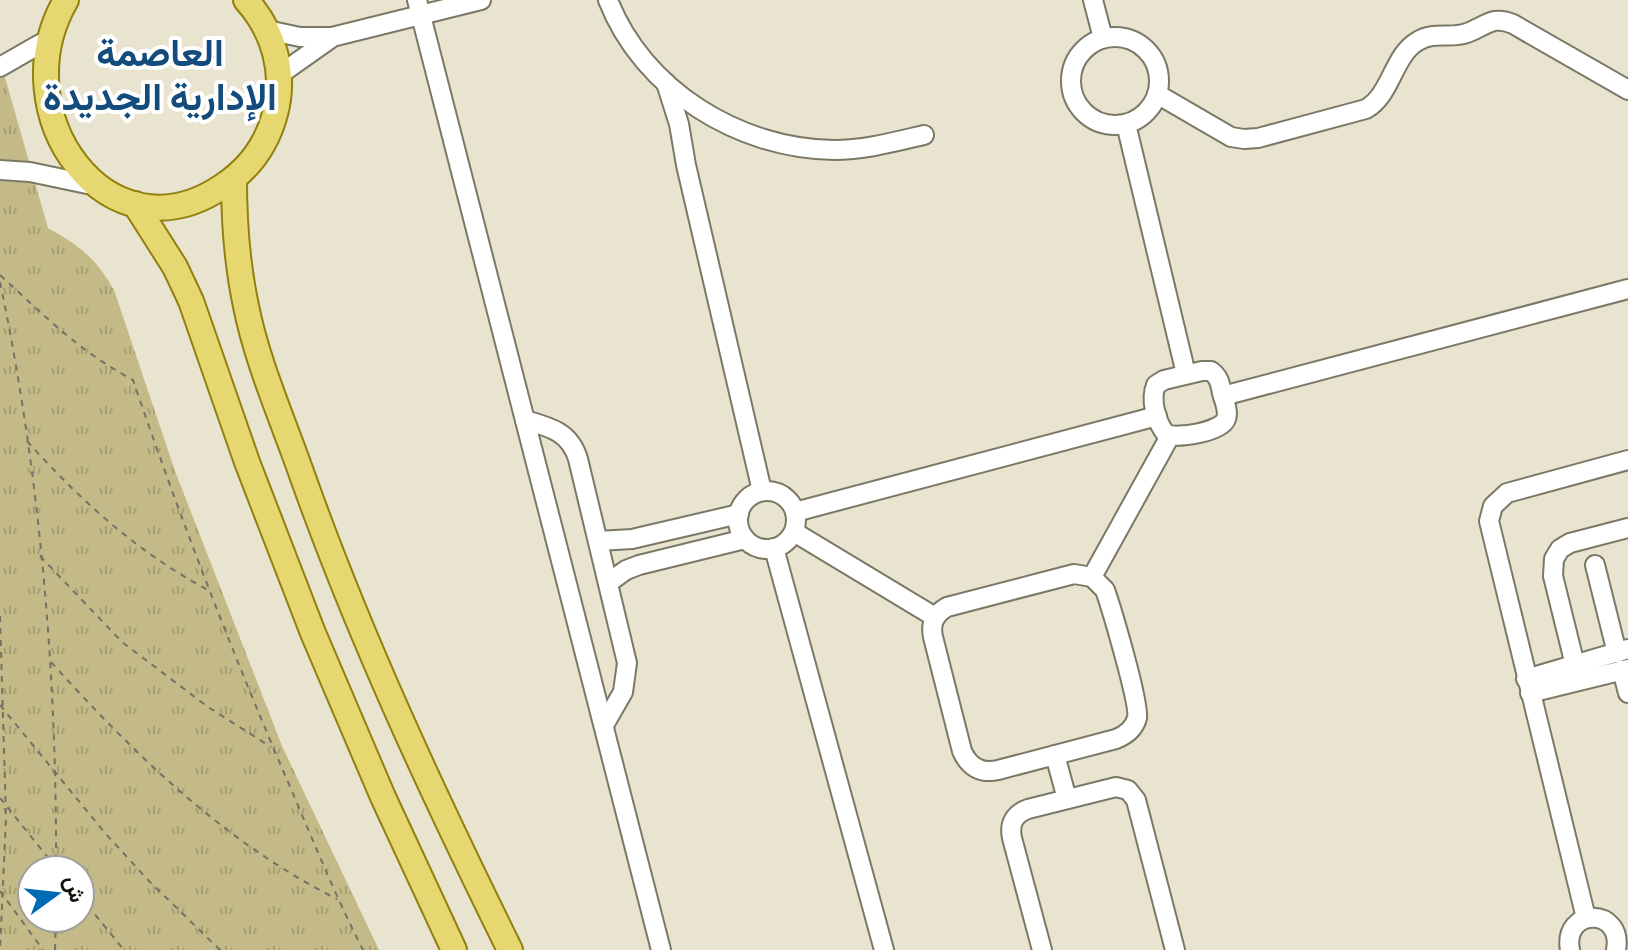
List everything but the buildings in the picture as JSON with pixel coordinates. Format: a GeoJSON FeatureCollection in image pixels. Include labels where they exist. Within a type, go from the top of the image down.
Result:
{"type":"FeatureCollection","features":[{"type":"Feature","properties":{"kind":"main road"},"geometry":{"type":"LineString","coordinates":[[66,0],[40,44],[34,79],[36,105],[44,130],[61,160],[87,184],[118,200],[170,206],[204,197],[234,179],[256,155],[272,125],[279,75],[267,30],[246,0]]}},
{"type":"Feature","properties":{"kind":"main road"},"geometry":{"type":"LineString","coordinates":[[234,179],[237,262],[246,309],[314,509],[374,661],[510,950]]}},
{"type":"Feature","properties":{"kind":"main road"},"geometry":{"type":"LineString","coordinates":[[135,204],[175,267],[191,301],[247,462],[313,633],[383,797],[454,950]]}},
{"type":"Feature","properties":{"kind":"street"},"geometry":{"type":"LineString","coordinates":[[279,75],[332,37],[419,8],[481,0]]}},
{"type":"Feature","properties":{"kind":"street"},"geometry":{"type":"LineString","coordinates":[[608,0],[630,41],[666,83],[708,115],[758,137],[813,149],[858,149],[924,135]]}},
{"type":"Feature","properties":{"kind":"street"},"geometry":{"type":"LineString","coordinates":[[1093,0],[1103,38]]}},
{"type":"Feature","properties":{"kind":"street"},"geometry":{"type":"LineString","coordinates":[[419,8],[661,950]]}},
{"type":"Feature","properties":{"kind":"street"},"geometry":{"type":"LineString","coordinates":[[1157,94],[1231,137],[1258,138],[1366,109],[1378,100],[1414,43],[1431,35],[1463,34],[1497,20],[1513,24],[1628,90]]}},
{"type":"Feature","properties":{"kind":"street"},"geometry":{"type":"LineString","coordinates":[[267,30],[300,37],[332,37]]}},
{"type":"Feature","properties":{"kind":"street"},"geometry":{"type":"LineString","coordinates":[[1103,38],[1128,39],[1150,53],[1159,77],[1157,94],[1148,110],[1126,124],[1109,125],[1093,120],[1080,109],[1072,94],[1071,76],[1076,59],[1087,46],[1103,38]]}},
{"type":"Feature","properties":{"kind":"street"},"geometry":{"type":"LineString","coordinates":[[0,67],[40,44]]}},
{"type":"Feature","properties":{"kind":"street"},"geometry":{"type":"LineString","coordinates":[[666,83],[683,138],[686,165],[762,491]]}},
{"type":"Feature","properties":{"kind":"street"},"geometry":{"type":"LineString","coordinates":[[683,138],[693,124],[708,115]]}},
{"type":"Feature","properties":{"kind":"street"},"geometry":{"type":"LineString","coordinates":[[1126,124],[1186,374]]}},
{"type":"Feature","properties":{"kind":"street"},"geometry":{"type":"LineString","coordinates":[[0,170],[30,172],[87,184]]}},
{"type":"Feature","properties":{"kind":"street"},"geometry":{"type":"LineString","coordinates":[[1223,396],[1628,289]]}},
{"type":"Feature","properties":{"kind":"street"},"geometry":{"type":"LineString","coordinates":[[1211,371],[1217,376],[1223,396],[1227,415],[1221,425],[1180,437],[1163,431],[1153,394],[1156,385],[1164,380],[1211,371]]}},
{"type":"Feature","properties":{"kind":"street"},"geometry":{"type":"LineString","coordinates":[[795,512],[1157,416]]}},
{"type":"Feature","properties":{"kind":"street"},"geometry":{"type":"LineString","coordinates":[[525,420],[556,430],[573,445],[598,541],[627,670],[623,692],[604,725]]}},
{"type":"Feature","properties":{"kind":"street"},"geometry":{"type":"LineString","coordinates":[[1092,577],[1170,436]]}},
{"type":"Feature","properties":{"kind":"street"},"geometry":{"type":"LineString","coordinates":[[1586,918],[1489,528],[1493,506],[1502,496],[1514,490],[1628,460]]}},
{"type":"Feature","properties":{"kind":"street"},"geometry":{"type":"LineString","coordinates":[[762,491],[783,496],[795,512],[794,532],[786,542],[774,548],[761,548],[745,539],[739,527],[739,514],[745,501],[762,491]]}},
{"type":"Feature","properties":{"kind":"street"},"geometry":{"type":"LineString","coordinates":[[598,541],[640,537],[739,514]]}},
{"type":"Feature","properties":{"kind":"street"},"geometry":{"type":"LineString","coordinates":[[1575,665],[1553,576],[1554,559],[1560,549],[1570,543],[1628,528]]}},
{"type":"Feature","properties":{"kind":"street"},"geometry":{"type":"LineString","coordinates":[[794,532],[935,617]]}},
{"type":"Feature","properties":{"kind":"street"},"geometry":{"type":"LineString","coordinates":[[640,537],[649,549],[646,563]]}},
{"type":"Feature","properties":{"kind":"street"},"geometry":{"type":"LineString","coordinates":[[608,583],[626,570],[646,563],[745,539]]}},
{"type":"Feature","properties":{"kind":"street"},"geometry":{"type":"LineString","coordinates":[[774,548],[884,950]]}},
{"type":"Feature","properties":{"kind":"street"},"geometry":{"type":"LineString","coordinates":[[1595,565],[1624,661],[1628,693]]}},
{"type":"Feature","properties":{"kind":"street"},"geometry":{"type":"LineString","coordinates":[[1068,575],[1092,577],[1107,595],[1136,703],[1137,716],[1132,728],[1122,737],[1055,755],[992,771],[979,769],[969,762],[962,751],[933,637],[935,617],[947,607],[1068,575]]}},
{"type":"Feature","properties":{"kind":"street"},"geometry":{"type":"LineString","coordinates":[[1528,686],[1624,661]]}},
{"type":"Feature","properties":{"kind":"street"},"geometry":{"type":"LineString","coordinates":[[1528,686],[1575,665],[1624,661]]}},
{"type":"Feature","properties":{"kind":"street"},"geometry":{"type":"LineString","coordinates":[[1055,755],[1067,799]]}},
{"type":"Feature","properties":{"kind":"street"},"geometry":{"type":"LineString","coordinates":[[1042,950],[1012,838],[1011,828],[1015,818],[1023,811],[1116,787],[1128,790],[1134,796],[1175,950]]}},
{"type":"Feature","properties":{"kind":"street"},"geometry":{"type":"LineString","coordinates":[[1570,950],[1570,933],[1586,918],[1599,918],[1611,926],[1617,938],[1616,950]]}},
{"type":"Feature","properties":{"kind":"path"},"geometry":{"type":"LineString","coordinates":[[0,275],[63,335],[98,361],[133,380],[167,480],[273,748],[363,950]]}},
{"type":"Feature","properties":{"kind":"path"},"geometry":{"type":"LineString","coordinates":[[0,282],[27,440],[40,555],[50,662],[57,854]]}},
{"type":"Feature","properties":{"kind":"path"},"geometry":{"type":"LineString","coordinates":[[27,440],[71,490],[109,524],[149,555],[211,592]]}},
{"type":"Feature","properties":{"kind":"path"},"geometry":{"type":"LineString","coordinates":[[40,555],[122,642],[208,707],[273,748]]}},
{"type":"Feature","properties":{"kind":"path"},"geometry":{"type":"LineString","coordinates":[[0,616],[6,805],[0,950]]}},
{"type":"Feature","properties":{"kind":"path"},"geometry":{"type":"LineString","coordinates":[[50,662],[142,759],[192,802],[299,880],[339,900]]}},
{"type":"Feature","properties":{"kind":"path"},"geometry":{"type":"LineString","coordinates":[[0,705],[55,774],[148,880],[220,950]]}},
{"type":"Feature","properties":{"kind":"path"},"geometry":{"type":"LineString","coordinates":[[0,798],[45,854]]}},
{"type":"Feature","properties":{"kind":"path"},"geometry":{"type":"LineString","coordinates":[[1,893],[43,950]]}},
{"type":"Feature","properties":{"kind":"path"},"geometry":{"type":"LineString","coordinates":[[96,916],[124,950]]}},
{"type":"Feature","properties":{"kind":"green space"},"geometry":{"type":"Polygon","coordinates":[[[0,60],[48,228],[86,253],[114,290],[175,471],[282,746],[379,950],[0,950],[0,60]]]}},
{"type":"Feature","properties":{"kind":"district","name":"العاصمة الإدارية الجديدة"},"geometry":{"type":"Point","coordinates":[160,76]}}]}
